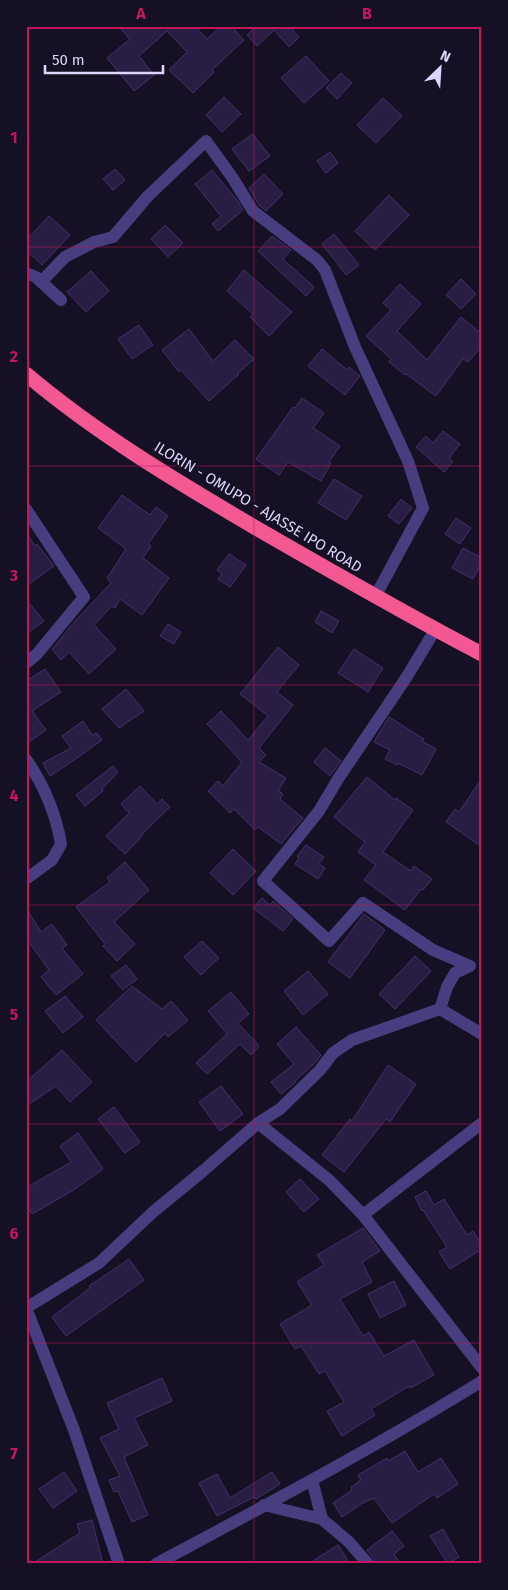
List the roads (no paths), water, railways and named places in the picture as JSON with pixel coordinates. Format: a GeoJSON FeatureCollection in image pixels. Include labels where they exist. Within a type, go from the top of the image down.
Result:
{"type":"FeatureCollection","features":[{"type":"Feature","properties":{"kind":"highway","name":"ILORIN - OMUPO - AJASSE IPO ROAD"},"geometry":{"type":"LineString","coordinates":[[26,374],[61,403],[158,470],[375,597],[482,654]]}},
{"type":"Feature","properties":{"kind":"street"},"geometry":{"type":"LineString","coordinates":[[41,282],[65,257],[94,242],[112,237],[148,196],[206,141],[232,177],[253,211],[317,260],[325,270],[355,347],[408,462],[423,508],[375,597]]}},
{"type":"Feature","properties":{"kind":"street"},"geometry":{"type":"LineString","coordinates":[[26,273],[36,277],[61,300]]}},
{"type":"Feature","properties":{"kind":"street"},"geometry":{"type":"LineString","coordinates":[[26,509],[84,597],[37,654],[26,663]]}},
{"type":"Feature","properties":{"kind":"street"},"geometry":{"type":"LineString","coordinates":[[435,630],[406,678],[342,771],[319,811],[263,881],[329,941],[362,902],[433,950],[476,966]]}},
{"type":"Feature","properties":{"kind":"street"},"geometry":{"type":"LineString","coordinates":[[26,759],[40,779],[59,829],[61,844],[52,860],[26,880]]}},
{"type":"Feature","properties":{"kind":"street"},"geometry":{"type":"LineString","coordinates":[[440,1009],[447,987],[455,973],[476,966]]}},
{"type":"Feature","properties":{"kind":"street"},"geometry":{"type":"LineString","coordinates":[[440,1009],[482,1034]]}},
{"type":"Feature","properties":{"kind":"street"},"geometry":{"type":"LineString","coordinates":[[119,1564],[74,1430],[26,1308],[99,1263],[153,1212],[258,1123],[280,1109],[320,1070],[333,1053],[352,1040],[440,1009]]}},
{"type":"Feature","properties":{"kind":"street"},"geometry":{"type":"LineString","coordinates":[[258,1123],[329,1180],[363,1215],[482,1368]]}},
{"type":"Feature","properties":{"kind":"street"},"geometry":{"type":"LineString","coordinates":[[363,1215],[482,1123]]}},
{"type":"Feature","properties":{"kind":"street"},"geometry":{"type":"LineString","coordinates":[[156,1564],[312,1480],[426,1416],[482,1381]]}},
{"type":"Feature","properties":{"kind":"street"},"geometry":{"type":"LineString","coordinates":[[312,1480],[322,1519]]}},
{"type":"Feature","properties":{"kind":"street"},"geometry":{"type":"LineString","coordinates":[[264,1505],[322,1519],[348,1542],[368,1564]]}}]}
